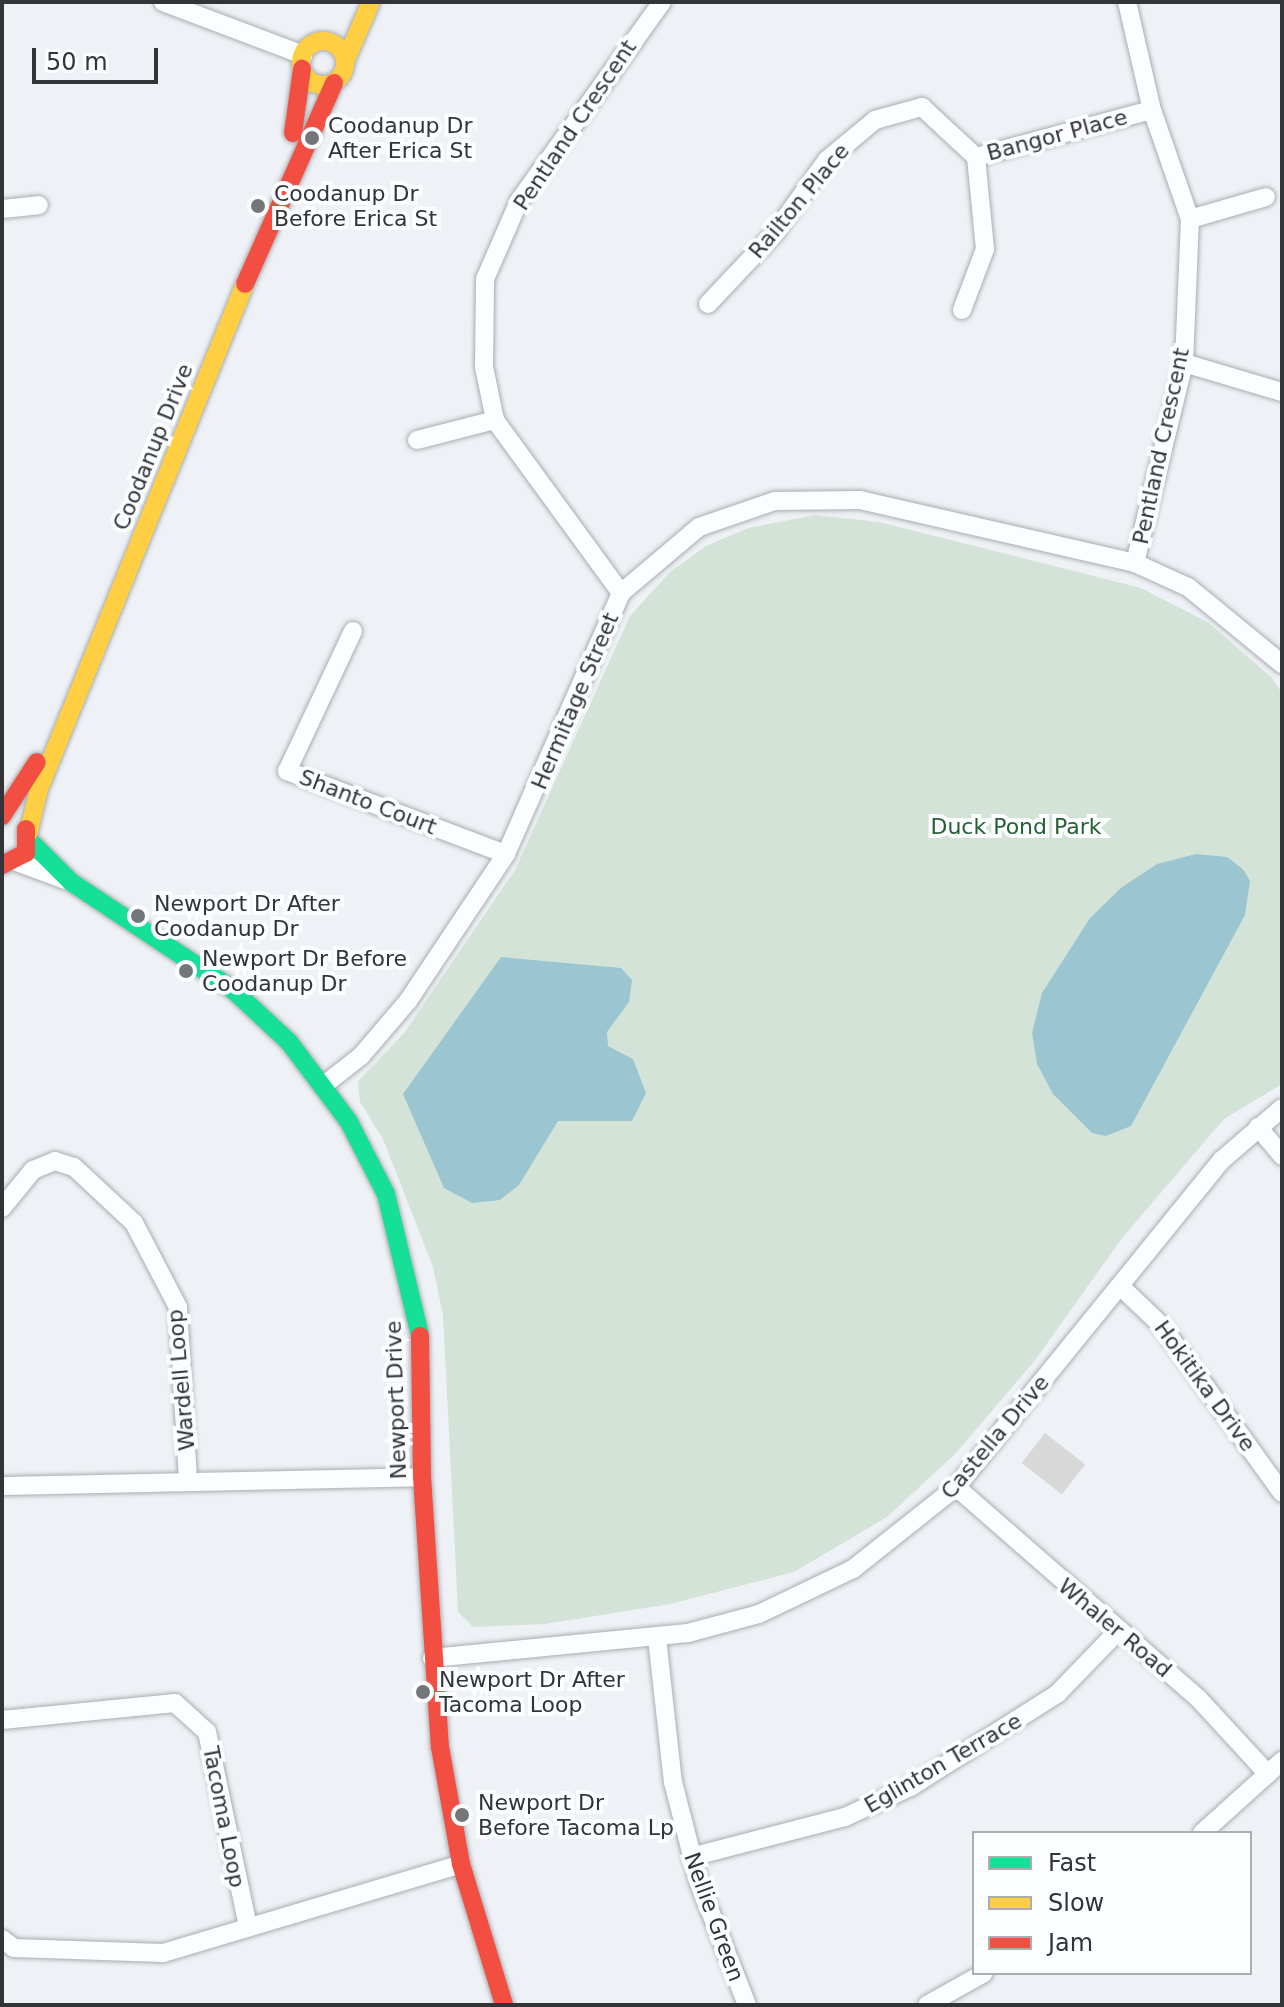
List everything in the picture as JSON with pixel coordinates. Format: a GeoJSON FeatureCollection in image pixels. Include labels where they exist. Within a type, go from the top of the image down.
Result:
{"type":"FeatureCollection","features":[{"type":"Feature","properties":{"kind":"main road"},"geometry":{"type":"LineString","coordinates":[[356,2],[302,62],[316,85],[334,83],[371,2]]}},
{"type":"Feature","properties":{"kind":"main road"},"geometry":{"type":"LineString","coordinates":[[319,41],[339,48],[345,62]]}},
{"type":"Feature","properties":{"kind":"main road","name":"Coodanup Drive"},"geometry":{"type":"LineString","coordinates":[[2,817],[53,728],[295,127],[302,62]]}},
{"type":"Feature","properties":{"kind":"main road","name":"Coodanup Drive"},"geometry":{"type":"LineString","coordinates":[[6,865],[29,837],[39,789],[255,258],[334,83]]}},
{"type":"Feature","properties":{"kind":"main road","name":"Newport Drive"},"geometry":{"type":"LineString","coordinates":[[2,817],[21,823],[29,837],[71,882],[232,989],[324,1085],[373,1165],[412,1272],[424,1375],[422,1477],[432,1658],[461,1864],[504,2005]]}},
{"type":"Feature","properties":{"kind":"street"},"geometry":{"type":"LineString","coordinates":[[163,2],[302,62]]}},
{"type":"Feature","properties":{"kind":"street","name":"Pentland Crescent"},"geometry":{"type":"LineString","coordinates":[[621,593],[495,420],[484,367],[485,279],[519,201],[662,2]]}},
{"type":"Feature","properties":{"kind":"street","name":"Pentland Crescent"},"geometry":{"type":"LineString","coordinates":[[1127,2],[1152,110],[1190,219],[1184,363],[1135,563]]}},
{"type":"Feature","properties":{"kind":"street","name":"Railton Place"},"geometry":{"type":"LineString","coordinates":[[708,304],[774,234],[827,160],[875,120],[922,107],[976,157]]}},
{"type":"Feature","properties":{"kind":"street","name":"Bangor Place"},"geometry":{"type":"LineString","coordinates":[[962,310],[985,249],[976,157],[1152,110]]}},
{"type":"Feature","properties":{"kind":"street"},"geometry":{"type":"LineString","coordinates":[[1190,219],[1266,197]]}},
{"type":"Feature","properties":{"kind":"street"},"geometry":{"type":"LineString","coordinates":[[2,209],[39,205]]}},
{"type":"Feature","properties":{"kind":"street"},"geometry":{"type":"LineString","coordinates":[[1184,363],[1282,392]]}},
{"type":"Feature","properties":{"kind":"street"},"geometry":{"type":"LineString","coordinates":[[417,440],[495,420]]}},
{"type":"Feature","properties":{"kind":"street","name":"Hermitage Street"},"geometry":{"type":"LineString","coordinates":[[324,1085],[394,1019],[455,937],[506,854],[621,593],[699,527],[775,501],[860,500],[1135,563],[1188,587],[1282,664]]}},
{"type":"Feature","properties":{"kind":"street","name":"Shanto Court"},"geometry":{"type":"LineString","coordinates":[[353,631],[287,771],[506,854]]}},
{"type":"Feature","properties":{"kind":"street","name":"Newport Drive"},"geometry":{"type":"LineString","coordinates":[[6,865],[71,882]]}},
{"type":"Feature","properties":{"kind":"street","name":"Castella Drive"},"geometry":{"type":"LineString","coordinates":[[432,1658],[657,1638],[724,1625],[807,1594],[882,1549],[956,1487],[1222,1160],[1282,1108]]}},
{"type":"Feature","properties":{"kind":"street"},"geometry":{"type":"LineString","coordinates":[[1258,1127],[1282,1156]]}},
{"type":"Feature","properties":{"kind":"street","name":"Wardell Loop"},"geometry":{"type":"LineString","coordinates":[[2,1208],[33,1170],[55,1161],[74,1167],[134,1223],[178,1307],[188,1482]]}},
{"type":"Feature","properties":{"kind":"street","name":"Hokitika Drive"},"geometry":{"type":"LineString","coordinates":[[1120,1286],[1161,1325],[1282,1493]]}},
{"type":"Feature","properties":{"kind":"street","name":"Wardell Loop"},"geometry":{"type":"LineString","coordinates":[[2,1486],[422,1477]]}},
{"type":"Feature","properties":{"kind":"street","name":"Whaler Road"},"geometry":{"type":"LineString","coordinates":[[956,1487],[1198,1698],[1268,1774]]}},
{"type":"Feature","properties":{"kind":"street","name":"Eglinton Terrace"},"geometry":{"type":"LineString","coordinates":[[691,1857],[845,1817],[912,1786],[1057,1694],[1119,1630]]}},
{"type":"Feature","properties":{"kind":"street","name":"Nellie Green"},"geometry":{"type":"LineString","coordinates":[[657,1638],[673,1782],[691,1857],[747,2005]]}},
{"type":"Feature","properties":{"kind":"street","name":"Tacoma Loop"},"geometry":{"type":"LineString","coordinates":[[2,1720],[175,1703],[207,1732],[248,1926]]}},
{"type":"Feature","properties":{"kind":"street"},"geometry":{"type":"LineString","coordinates":[[1204,1831],[1282,1761]]}},
{"type":"Feature","properties":{"kind":"street"},"geometry":{"type":"LineString","coordinates":[[2,1939],[14,1948],[163,1953],[461,1864]]}},
{"type":"Feature","properties":{"kind":"street"},"geometry":{"type":"LineString","coordinates":[[927,2005],[948,2000],[981,1975]]}},
{"type":"Feature","properties":{"kind":"green space","name":"Duck Pond Park"},"geometry":{"type":"Polygon","coordinates":[[[815,515],[879,522],[1141,588],[1209,623],[1271,677],[1282,693],[1282,1084],[1224,1119],[1122,1238],[1036,1359],[956,1453],[887,1517],[794,1572],[670,1604],[545,1624],[473,1627],[458,1612],[443,1315],[433,1267],[383,1139],[360,1102],[358,1081],[404,1033],[515,870],[630,616],[670,572],[706,546],[748,528],[815,515]]]}},
{"type":"Feature","properties":{"kind":"water"},"geometry":{"type":"Polygon","coordinates":[[[1196,854],[1227,857],[1243,869],[1250,881],[1245,915],[1131,1126],[1106,1136],[1092,1133],[1053,1094],[1037,1064],[1032,1033],[1042,993],[1090,918],[1122,887],[1157,864],[1196,854]]]}},
{"type":"Feature","properties":{"kind":"water"},"geometry":{"type":"Polygon","coordinates":[[[501,957],[621,968],[632,980],[629,1002],[607,1032],[608,1046],[633,1059],[646,1093],[632,1121],[558,1121],[519,1185],[500,1200],[472,1203],[444,1188],[403,1094],[501,957]]]}},
{"type":"Feature","properties":{"kind":"building"},"geometry":{"type":"Polygon","coordinates":[[[1045,1433],[1085,1464],[1062,1494],[1022,1463],[1045,1433]]]}},
{"type":"Feature","properties":{"kind":"traffic: fast"},"geometry":{"type":"LineString","coordinates":[[29,840],[71,882],[232,989],[289,1042],[349,1122],[386,1194],[420,1336]]}},
{"type":"Feature","properties":{"kind":"traffic: slow"},"geometry":{"type":"LineString","coordinates":[[345,62],[371,2]]}},
{"type":"Feature","properties":{"kind":"traffic: slow"},"geometry":{"type":"LineString","coordinates":[[323,41],[339,47],[345,63],[339,79],[323,85],[307,79],[301,63],[307,47],[323,41]]}},
{"type":"Feature","properties":{"kind":"traffic: slow"},"geometry":{"type":"LineString","coordinates":[[28,834],[39,789],[245,284]]}},
{"type":"Feature","properties":{"kind":"traffic: jam"},"geometry":{"type":"LineString","coordinates":[[293,133],[302,69]]}},
{"type":"Feature","properties":{"kind":"traffic: jam"},"geometry":{"type":"LineString","coordinates":[[245,284],[334,83]]}},
{"type":"Feature","properties":{"kind":"traffic: jam"},"geometry":{"type":"LineString","coordinates":[[2,816],[37,762]]}},
{"type":"Feature","properties":{"kind":"traffic: jam"},"geometry":{"type":"LineString","coordinates":[[2,865],[26,853],[26,829]]}},
{"type":"Feature","properties":{"kind":"traffic: jam"},"geometry":{"type":"LineString","coordinates":[[420,1336],[422,1477],[440,1747],[461,1864],[504,2005]]}},
{"type":"Feature","properties":{"kind":"place","name":"Coodanup Dr After Erica St"},"geometry":{"type":"Point","coordinates":[312,138]}},
{"type":"Feature","properties":{"kind":"place","name":"Coodanup Dr Before Erica St"},"geometry":{"type":"Point","coordinates":[258,206]}},
{"type":"Feature","properties":{"kind":"place","name":"Newport Dr After Coodanup Dr"},"geometry":{"type":"Point","coordinates":[138,916]}},
{"type":"Feature","properties":{"kind":"place","name":"Newport Dr Before Coodanup Dr"},"geometry":{"type":"Point","coordinates":[186,971]}},
{"type":"Feature","properties":{"kind":"place","name":"Newport Dr After Tacoma Loop"},"geometry":{"type":"Point","coordinates":[423,1692]}},
{"type":"Feature","properties":{"kind":"place","name":"Newport Dr Before Tacoma Lp"},"geometry":{"type":"Point","coordinates":[462,1815]}}]}
